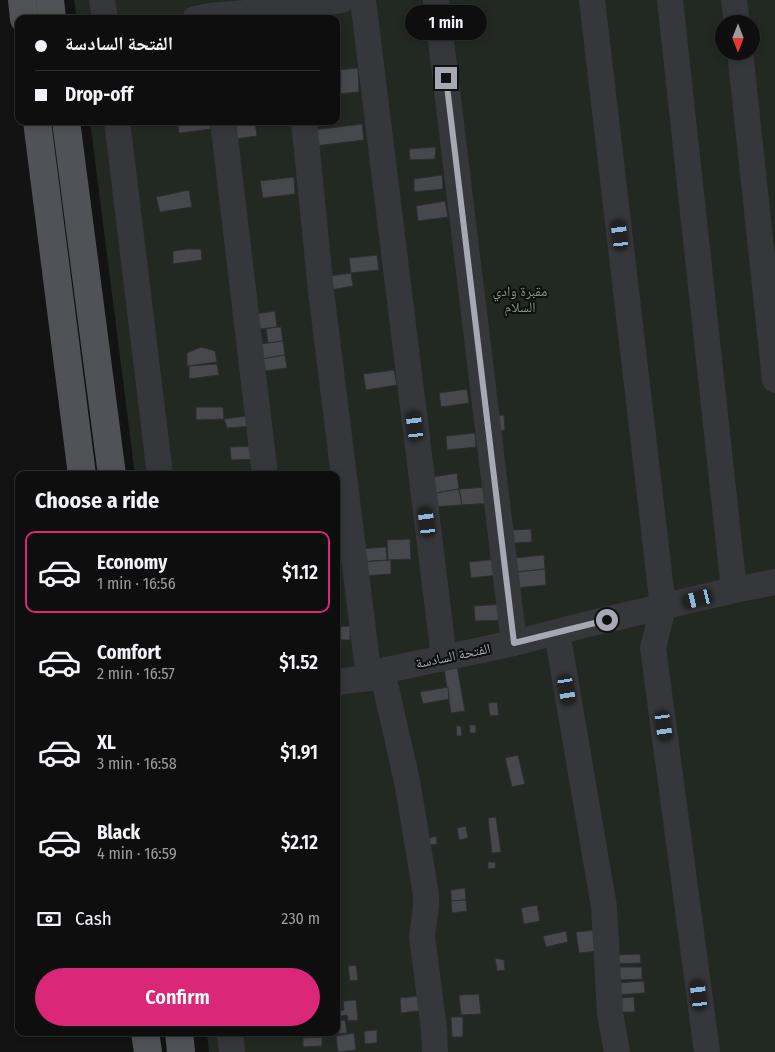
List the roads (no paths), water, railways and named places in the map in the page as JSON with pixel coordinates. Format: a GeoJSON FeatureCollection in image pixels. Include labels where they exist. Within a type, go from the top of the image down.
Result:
{"type":"FeatureCollection","features":[{"type":"Feature","properties":{"kind":"main road"},"geometry":{"type":"LineString","coordinates":[[22,0],[24,15]]}},
{"type":"Feature","properties":{"kind":"main road"},"geometry":{"type":"LineString","coordinates":[[50,0],[52,15]]}},
{"type":"Feature","properties":{"kind":"main road"},"geometry":{"type":"LineString","coordinates":[[38,125],[81,471]]}},
{"type":"Feature","properties":{"kind":"main road"},"geometry":{"type":"LineString","coordinates":[[67,125],[111,471]]}},
{"type":"Feature","properties":{"kind":"main road"},"geometry":{"type":"LineString","coordinates":[[146,1036],[148,1052]]}},
{"type":"Feature","properties":{"kind":"main road"},"geometry":{"type":"LineString","coordinates":[[179,1036],[181,1052]]}},
{"type":"Feature","properties":{"kind":"street"},"geometry":{"type":"LineString","coordinates":[[102,0],[104,15]]}},
{"type":"Feature","properties":{"kind":"street"},"geometry":{"type":"LineString","coordinates":[[270,15],[291,14],[341,0]]}},
{"type":"Feature","properties":{"kind":"street"},"geometry":{"type":"LineString","coordinates":[[363,0],[444,658]]}},
{"type":"Feature","properties":{"kind":"street"},"geometry":{"type":"LineString","coordinates":[[436,0],[514,643]]}},
{"type":"Feature","properties":{"kind":"street"},"geometry":{"type":"LineString","coordinates":[[592,0],[663,607],[653,648],[707,1052]]}},
{"type":"Feature","properties":{"kind":"street"},"geometry":{"type":"LineString","coordinates":[[670,0],[734,590]]}},
{"type":"Feature","properties":{"kind":"street"},"geometry":{"type":"LineString","coordinates":[[734,0],[736,15]]}},
{"type":"Feature","properties":{"kind":"street"},"geometry":{"type":"LineString","coordinates":[[741,60],[775,380]]}},
{"type":"Feature","properties":{"kind":"street"},"geometry":{"type":"LineString","coordinates":[[117,125],[160,471]]}},
{"type":"Feature","properties":{"kind":"street"},"geometry":{"type":"LineString","coordinates":[[223,125],[265,471]]}},
{"type":"Feature","properties":{"kind":"street"},"geometry":{"type":"LineString","coordinates":[[304,125],[321,290],[376,674],[407,781],[426,895],[422,936],[434,1029],[435,1052]]}},
{"type":"Feature","properties":{"kind":"street","name":"الفتحة السادسة"},"geometry":{"type":"LineString","coordinates":[[340,681],[775,582]]}},
{"type":"Feature","properties":{"kind":"street"},"geometry":{"type":"LineString","coordinates":[[557,632],[604,907],[610,1013],[617,1052]]}},
{"type":"Feature","properties":{"kind":"street"},"geometry":{"type":"LineString","coordinates":[[230,1036],[232,1052]]}},
{"type":"Feature","properties":{"kind":"park label","name":"مقبرة وادي السلام"},"geometry":{"type":"Point","coordinates":[520,300]}}]}
